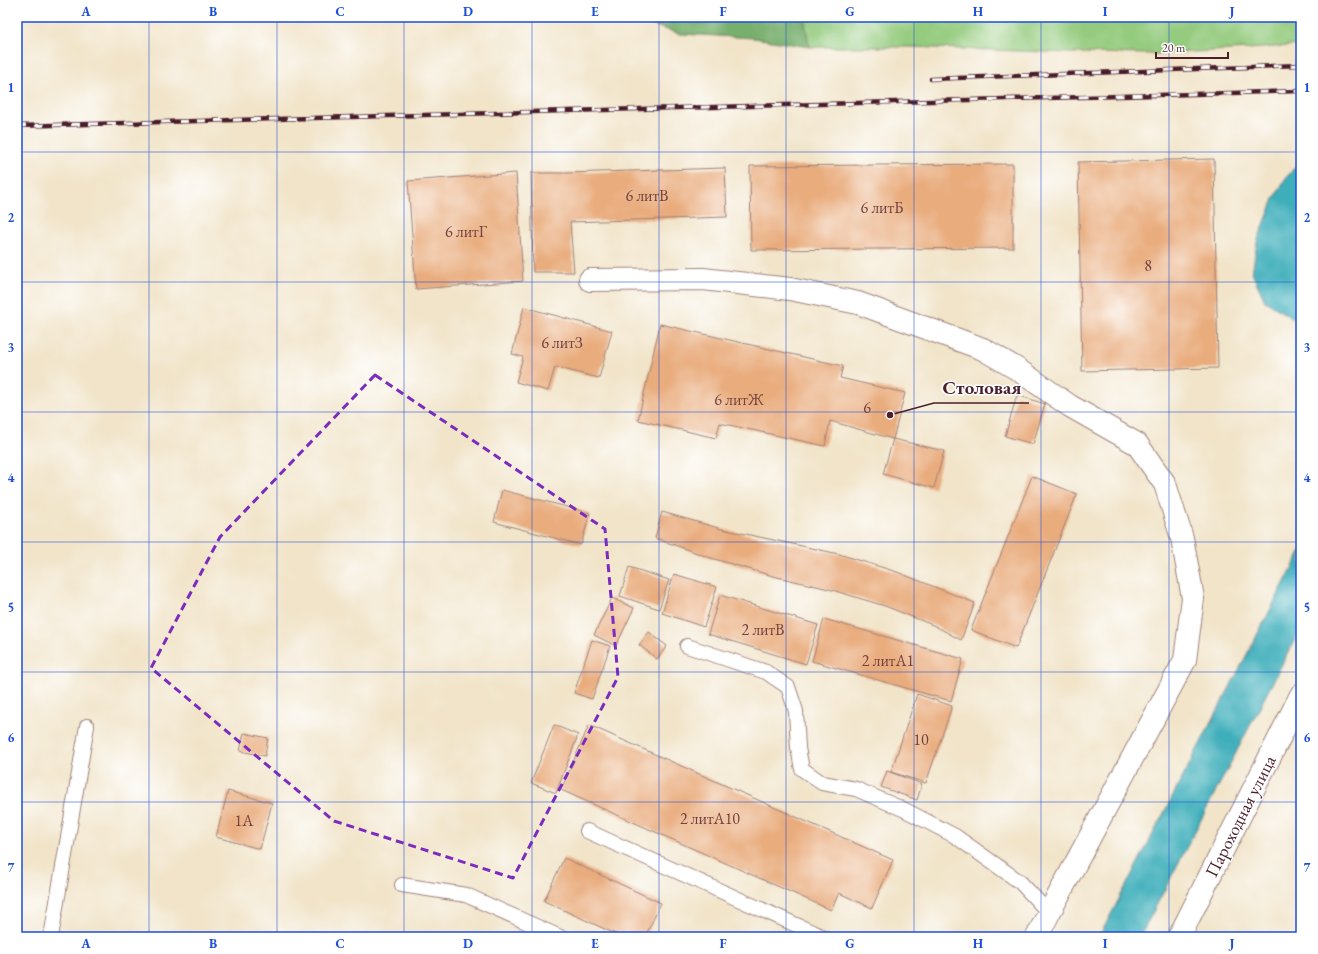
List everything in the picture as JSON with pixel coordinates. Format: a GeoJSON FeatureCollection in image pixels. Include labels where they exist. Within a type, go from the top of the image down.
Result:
{"type":"FeatureCollection","features":[{"type":"Feature","properties":{"kind":"street"},"geometry":{"type":"LineString","coordinates":[[590,280],[703,279],[790,289],[858,303],[983,349],[1016,369],[1070,406],[1137,444],[1165,484],[1182,538],[1193,598],[1186,660],[1037,937]]}},
{"type":"Feature","properties":{"kind":"street","name":"Пароходная улица"},"geometry":{"type":"LineString","coordinates":[[1179,937],[1301,695]]}},
{"type":"Feature","properties":{"kind":"lane"},"geometry":{"type":"LineString","coordinates":[[687,646],[766,672],[788,688],[796,711],[798,748],[802,769],[822,783],[856,789],[904,810],[955,836],[1020,882],[1049,913]]}},
{"type":"Feature","properties":{"kind":"lane"},"geometry":{"type":"LineString","coordinates":[[51,937],[86,726]]}},
{"type":"Feature","properties":{"kind":"lane"},"geometry":{"type":"LineString","coordinates":[[587,831],[823,937]]}},
{"type":"Feature","properties":{"kind":"lane"},"geometry":{"type":"LineString","coordinates":[[402,885],[466,895],[560,937]]}},
{"type":"Feature","properties":{"kind":"highlighted area"},"geometry":{"type":"Polygon","coordinates":[[[375,375],[605,529],[618,677],[513,878],[334,821],[151,668],[220,537],[375,375]]]}},
{"type":"Feature","properties":{"kind":"green space"},"geometry":{"type":"Polygon","coordinates":[[[627,17],[804,17],[809,47],[754,38],[680,34],[627,17]]]}},
{"type":"Feature","properties":{"kind":"green space"},"geometry":{"type":"Polygon","coordinates":[[[804,17],[1301,17],[1301,45],[1157,54],[1071,53],[911,47],[809,47],[804,17]]]}},
{"type":"Feature","properties":{"kind":"water"},"geometry":{"type":"Polygon","coordinates":[[[1301,160],[1301,324],[1265,301],[1252,273],[1257,242],[1274,199],[1285,179],[1301,160]]]}},
{"type":"Feature","properties":{"kind":"water"},"geometry":{"type":"Polygon","coordinates":[[[1301,551],[1301,628],[1140,937],[1099,937],[1301,551]]]}},
{"type":"Feature","properties":{"kind":"building"},"geometry":{"type":"Polygon","coordinates":[[[1214,159],[1218,368],[1082,371],[1078,162],[1214,159]]]}},
{"type":"Feature","properties":{"kind":"building"},"geometry":{"type":"Polygon","coordinates":[[[1013,164],[1013,248],[751,250],[750,166],[1013,164]]]}},
{"type":"Feature","properties":{"kind":"building"},"geometry":{"type":"Polygon","coordinates":[[[725,168],[727,217],[570,222],[574,272],[533,272],[531,173],[725,168]]]}},
{"type":"Feature","properties":{"kind":"building"},"geometry":{"type":"Polygon","coordinates":[[[516,173],[523,281],[416,289],[408,181],[516,173]]]}},
{"type":"Feature","properties":{"kind":"building"},"geometry":{"type":"Polygon","coordinates":[[[524,307],[612,331],[599,378],[555,367],[548,391],[516,382],[523,357],[512,354],[524,307]]]}},
{"type":"Feature","properties":{"kind":"building"},"geometry":{"type":"Polygon","coordinates":[[[660,324],[843,366],[840,378],[905,393],[893,439],[830,421],[825,446],[720,423],[716,438],[638,420],[660,324]]]}},
{"type":"Feature","properties":{"kind":"building"},"geometry":{"type":"Polygon","coordinates":[[[1017,395],[1045,404],[1033,444],[1005,436],[1017,395]]]}},
{"type":"Feature","properties":{"kind":"building"},"geometry":{"type":"Polygon","coordinates":[[[893,439],[944,451],[934,488],[883,474],[893,439]]]}},
{"type":"Feature","properties":{"kind":"building"},"geometry":{"type":"Polygon","coordinates":[[[1032,476],[1077,494],[1016,648],[971,630],[1032,476]]]}},
{"type":"Feature","properties":{"kind":"building"},"geometry":{"type":"Polygon","coordinates":[[[502,490],[590,513],[581,545],[494,522],[502,490]]]}},
{"type":"Feature","properties":{"kind":"building"},"geometry":{"type":"Polygon","coordinates":[[[662,512],[722,529],[839,554],[897,572],[975,603],[961,640],[935,626],[885,606],[829,589],[773,576],[711,558],[655,538],[662,512]]]}},
{"type":"Feature","properties":{"kind":"building"},"geometry":{"type":"Polygon","coordinates":[[[629,567],[669,580],[659,609],[620,596],[629,567]]]}},
{"type":"Feature","properties":{"kind":"building"},"geometry":{"type":"Polygon","coordinates":[[[674,574],[717,587],[704,627],[662,613],[674,574]]]}},
{"type":"Feature","properties":{"kind":"building"},"geometry":{"type":"Polygon","coordinates":[[[720,595],[818,625],[806,664],[708,634],[720,595]]]}},
{"type":"Feature","properties":{"kind":"building"},"geometry":{"type":"Polygon","coordinates":[[[612,598],[634,608],[616,646],[594,635],[612,598]]]}},
{"type":"Feature","properties":{"kind":"building"},"geometry":{"type":"Polygon","coordinates":[[[824,619],[963,659],[951,701],[812,661],[824,619]]]}},
{"type":"Feature","properties":{"kind":"building"},"geometry":{"type":"Polygon","coordinates":[[[649,632],[667,646],[657,659],[639,645],[649,632]]]}},
{"type":"Feature","properties":{"kind":"building"},"geometry":{"type":"Polygon","coordinates":[[[592,640],[610,646],[592,699],[574,693],[592,640]]]}},
{"type":"Feature","properties":{"kind":"building"},"geometry":{"type":"Polygon","coordinates":[[[917,694],[952,706],[926,783],[891,772],[917,694]]]}},
{"type":"Feature","properties":{"kind":"building"},"geometry":{"type":"Polygon","coordinates":[[[554,725],[578,735],[556,793],[531,783],[554,725]]]}},
{"type":"Feature","properties":{"kind":"building"},"geometry":{"type":"Polygon","coordinates":[[[589,725],[893,860],[872,908],[839,893],[831,910],[561,790],[589,725]]]}},
{"type":"Feature","properties":{"kind":"building"},"geometry":{"type":"Polygon","coordinates":[[[244,733],[268,738],[265,756],[240,751],[244,733]]]}},
{"type":"Feature","properties":{"kind":"building"},"geometry":{"type":"Polygon","coordinates":[[[887,771],[922,784],[917,800],[881,787],[887,771]]]}},
{"type":"Feature","properties":{"kind":"building"},"geometry":{"type":"Polygon","coordinates":[[[228,791],[272,803],[260,849],[216,837],[228,791]]]}},
{"type":"Feature","properties":{"kind":"building"},"geometry":{"type":"Polygon","coordinates":[[[564,858],[661,903],[645,937],[622,937],[544,901],[564,858]]]}},
{"type":"Feature","properties":{"kind":"railway"},"geometry":{"type":"LineString","coordinates":[[931,79],[1301,65]]}},
{"type":"Feature","properties":{"kind":"railway"},"geometry":{"type":"LineString","coordinates":[[17,126],[1301,91]]}},
{"type":"Feature","properties":{"kind":"place","name":"Столовая"},"geometry":{"type":"Point","coordinates":[890,415]}}]}
